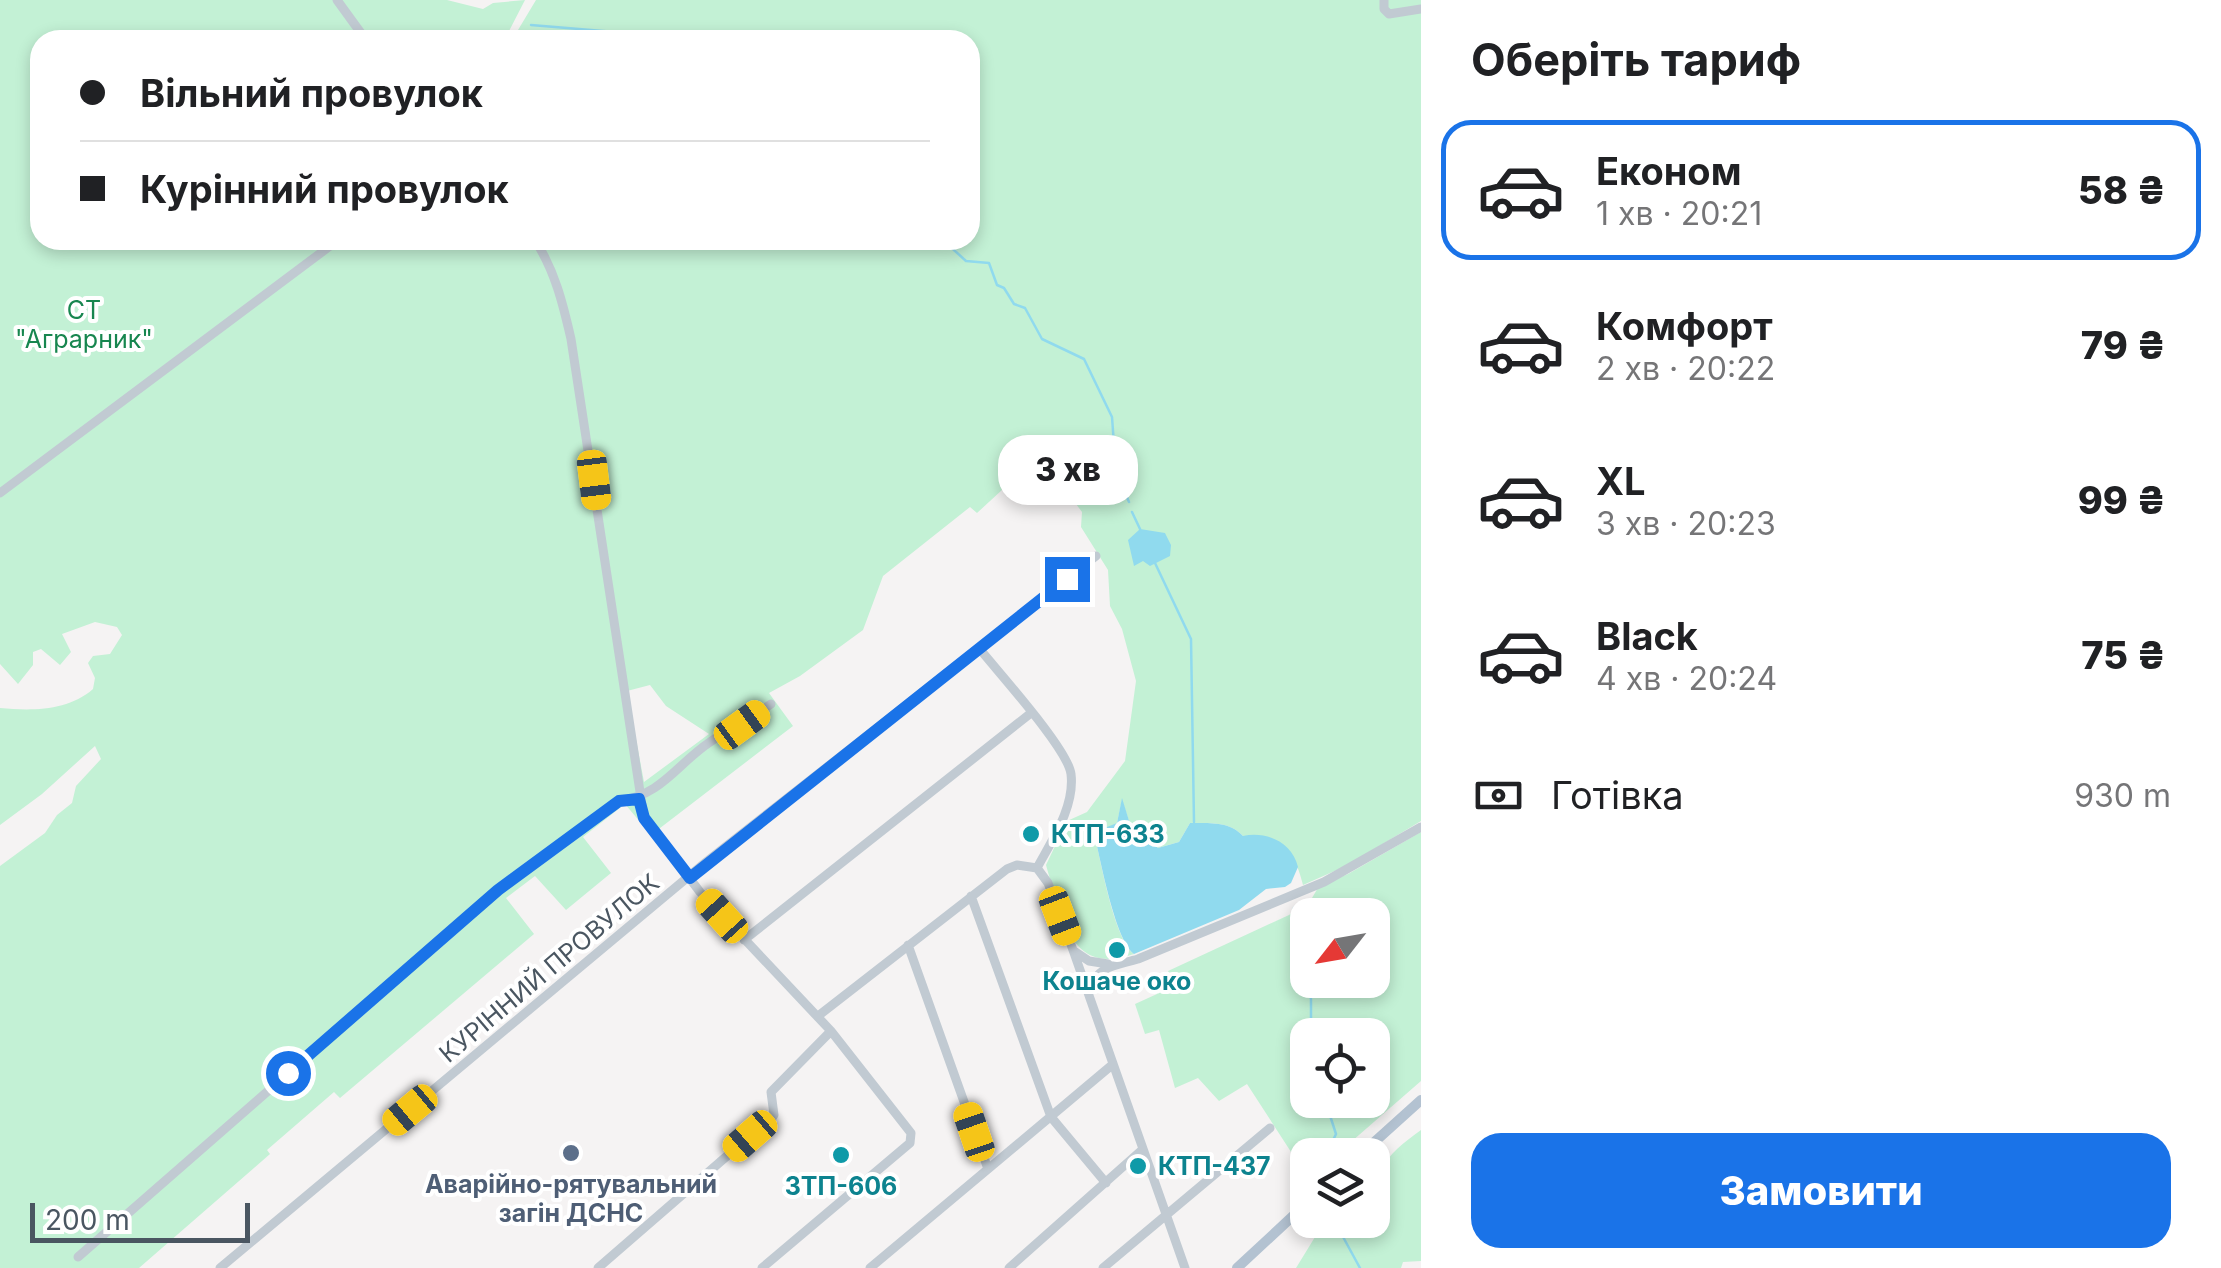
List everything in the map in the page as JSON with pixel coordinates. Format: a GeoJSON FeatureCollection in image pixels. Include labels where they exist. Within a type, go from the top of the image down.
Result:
{"type":"FeatureCollection","features":[{"type":"Feature","properties":{"kind":"main road"},"geometry":{"type":"LineString","coordinates":[[1379,1138],[1421,1100]]}},
{"type":"Feature","properties":{"kind":"main road"},"geometry":{"type":"LineString","coordinates":[[1237,1268],[1290,1219]]}},
{"type":"Feature","properties":{"kind":"street"},"geometry":{"type":"LineString","coordinates":[[337,0],[359,30]]}},
{"type":"Feature","properties":{"kind":"street"},"geometry":{"type":"LineString","coordinates":[[1384,0],[1384,9],[1389,14],[1421,8]]}},
{"type":"Feature","properties":{"kind":"street"},"geometry":{"type":"LineString","coordinates":[[0,493],[325,250]]}},
{"type":"Feature","properties":{"kind":"street"},"geometry":{"type":"LineString","coordinates":[[542,250],[560,292],[571,340],[644,818],[690,878],[818,1016],[907,1125],[910,1143],[762,1268]]}},
{"type":"Feature","properties":{"kind":"street","name":"КУРІННИЙ ПРОВУЛОК"},"geometry":{"type":"LineString","coordinates":[[220,1268],[690,878],[1096,556]]}},
{"type":"Feature","properties":{"kind":"street"},"geometry":{"type":"LineString","coordinates":[[979,648],[1062,752],[1071,774],[1062,822],[1037,868]]}},
{"type":"Feature","properties":{"kind":"street"},"geometry":{"type":"LineString","coordinates":[[78,1256],[498,890],[619,801],[639,799],[678,772],[712,740],[771,704]]}},
{"type":"Feature","properties":{"kind":"street"},"geometry":{"type":"LineString","coordinates":[[744,940],[1030,713]]}},
{"type":"Feature","properties":{"kind":"street"},"geometry":{"type":"LineString","coordinates":[[1073,950],[1089,960],[1108,964],[1138,959],[1324,882],[1421,827]]}},
{"type":"Feature","properties":{"kind":"street"},"geometry":{"type":"LineString","coordinates":[[818,1016],[1007,869],[1037,868],[1048,883],[1088,990],[1186,1268]]}},
{"type":"Feature","properties":{"kind":"street"},"geometry":{"type":"LineString","coordinates":[[971,896],[1051,1117],[1106,1183]]}},
{"type":"Feature","properties":{"kind":"street"},"geometry":{"type":"LineString","coordinates":[[908,945],[988,1169]]}},
{"type":"Feature","properties":{"kind":"street"},"geometry":{"type":"LineString","coordinates":[[1088,990],[1094,976],[1108,964]]}},
{"type":"Feature","properties":{"kind":"street"},"geometry":{"type":"LineString","coordinates":[[598,1268],[750,1136],[765,1128],[774,1115],[770,1092],[831,1031]]}},
{"type":"Feature","properties":{"kind":"street"},"geometry":{"type":"LineString","coordinates":[[870,1268],[1112,1065]]}},
{"type":"Feature","properties":{"kind":"street"},"geometry":{"type":"LineString","coordinates":[[1102,1268],[1270,1128]]}},
{"type":"Feature","properties":{"kind":"street"},"geometry":{"type":"LineString","coordinates":[[1009,1268],[1144,1149]]}},
{"type":"Feature","properties":{"kind":"green space","name":"СТ \"Аграрник\""},"geometry":{"type":"Polygon","coordinates":[[[0,0],[447,0],[483,9],[493,3],[525,0],[510,30],[30,30],[30,250],[980,250],[980,30],[518,30],[536,0],[1421,0],[1421,821],[1346,866],[1303,885],[1295,861],[1277,842],[1243,836],[1225,825],[1211,823],[1190,823],[1179,842],[1158,848],[1131,827],[1122,800],[1117,823],[1096,842],[1115,919],[1134,954],[1113,959],[1095,957],[1073,939],[1059,910],[1046,865],[1067,821],[1087,812],[1125,761],[1136,681],[1122,629],[1110,606],[1108,570],[1081,527],[1082,512],[1070,496],[1059,505],[1026,468],[977,513],[970,507],[883,576],[863,630],[800,676],[769,693],[793,726],[651,835],[625,804],[583,837],[611,873],[566,910],[535,876],[506,898],[534,934],[340,1098],[334,1092],[267,1150],[270,1154],[139,1268],[0,1268],[0,866],[45,833],[57,815],[72,803],[76,786],[101,759],[95,746],[42,794],[0,825],[0,708],[49,708],[83,696],[93,689],[95,678],[88,663],[93,656],[110,654],[122,635],[117,627],[95,622],[62,634],[71,652],[60,665],[41,649],[33,652],[33,665],[18,684],[0,664],[0,0]],[[650,685],[627,691],[644,782],[709,734],[666,706],[650,685]]]}},
{"type":"Feature","properties":{"kind":"green space"},"geometry":{"type":"Polygon","coordinates":[[[1421,832],[1421,1081],[1390,1108],[1390,1018],[1290,1018],[1290,1118],[1378,1118],[1356,1138],[1290,1138],[1290,1150],[1247,1084],[1219,1101],[1198,1078],[1175,1088],[1159,1030],[1145,1034],[1135,1004],[1157,994],[1153,986],[1158,982],[1174,983],[1168,971],[1290,914],[1290,998],[1390,998],[1390,898],[1312,898],[1319,886],[1421,832]]]}},
{"type":"Feature","properties":{"kind":"green space"},"geometry":{"type":"Polygon","coordinates":[[[1421,1130],[1421,1261],[1403,1262],[1401,1268],[1296,1268],[1314,1238],[1390,1238],[1390,1157],[1421,1130]]]}},
{"type":"Feature","properties":{"kind":"water"},"geometry":{"type":"Polygon","coordinates":[[[1140,529],[1165,533],[1171,545],[1170,556],[1150,566],[1143,561],[1134,566],[1128,540],[1140,529]]]}},
{"type":"Feature","properties":{"kind":"water"},"geometry":{"type":"Polygon","coordinates":[[[1122,798],[1131,827],[1158,848],[1179,842],[1190,823],[1218,824],[1243,836],[1277,840],[1290,851],[1298,867],[1291,883],[1266,889],[1239,910],[1134,954],[1121,935],[1096,842],[1097,831],[1117,823],[1122,798]]]}},
{"type":"Feature","properties":{"kind":"waterway"},"geometry":{"type":"LineString","coordinates":[[531,25],[591,30]]}},
{"type":"Feature","properties":{"kind":"waterway"},"geometry":{"type":"LineString","coordinates":[[954,250],[966,261],[989,263],[997,285],[1004,288],[1014,304],[1025,308],[1042,339],[1084,359],[1112,417],[1116,472],[1129,502]]}},
{"type":"Feature","properties":{"kind":"waterway"},"geometry":{"type":"LineString","coordinates":[[1132,512],[1140,529]]}},
{"type":"Feature","properties":{"kind":"waterway"},"geometry":{"type":"LineString","coordinates":[[1155,563],[1191,639],[1194,822]]}},
{"type":"Feature","properties":{"kind":"waterway"},"geometry":{"type":"LineString","coordinates":[[1311,998],[1311,1018]]}},
{"type":"Feature","properties":{"kind":"waterway"},"geometry":{"type":"LineString","coordinates":[[1331,1118],[1334,1138]]}},
{"type":"Feature","properties":{"kind":"waterway"},"geometry":{"type":"LineString","coordinates":[[1344,1238],[1360,1268]]}},
{"type":"Feature","properties":{"kind":"place","name":"КТП-633"},"geometry":{"type":"Point","coordinates":[1031,834]}},
{"type":"Feature","properties":{"kind":"place","name":"Кошаче око"},"geometry":{"type":"Point","coordinates":[1117,950]}},
{"type":"Feature","properties":{"kind":"place","name":"Аварійно-рятувальний загін ДСНС"},"geometry":{"type":"Point","coordinates":[571,1153]}},
{"type":"Feature","properties":{"kind":"place","name":"ЗТП-606"},"geometry":{"type":"Point","coordinates":[841,1155]}},
{"type":"Feature","properties":{"kind":"place","name":"КТП-437"},"geometry":{"type":"Point","coordinates":[1138,1166]}},
{"type":"Feature","properties":{"kind":"route"},"geometry":{"type":"LineString","coordinates":[[288,1073],[498,890],[619,801],[639,799],[644,818],[690,878],[1067,579]]}}]}
